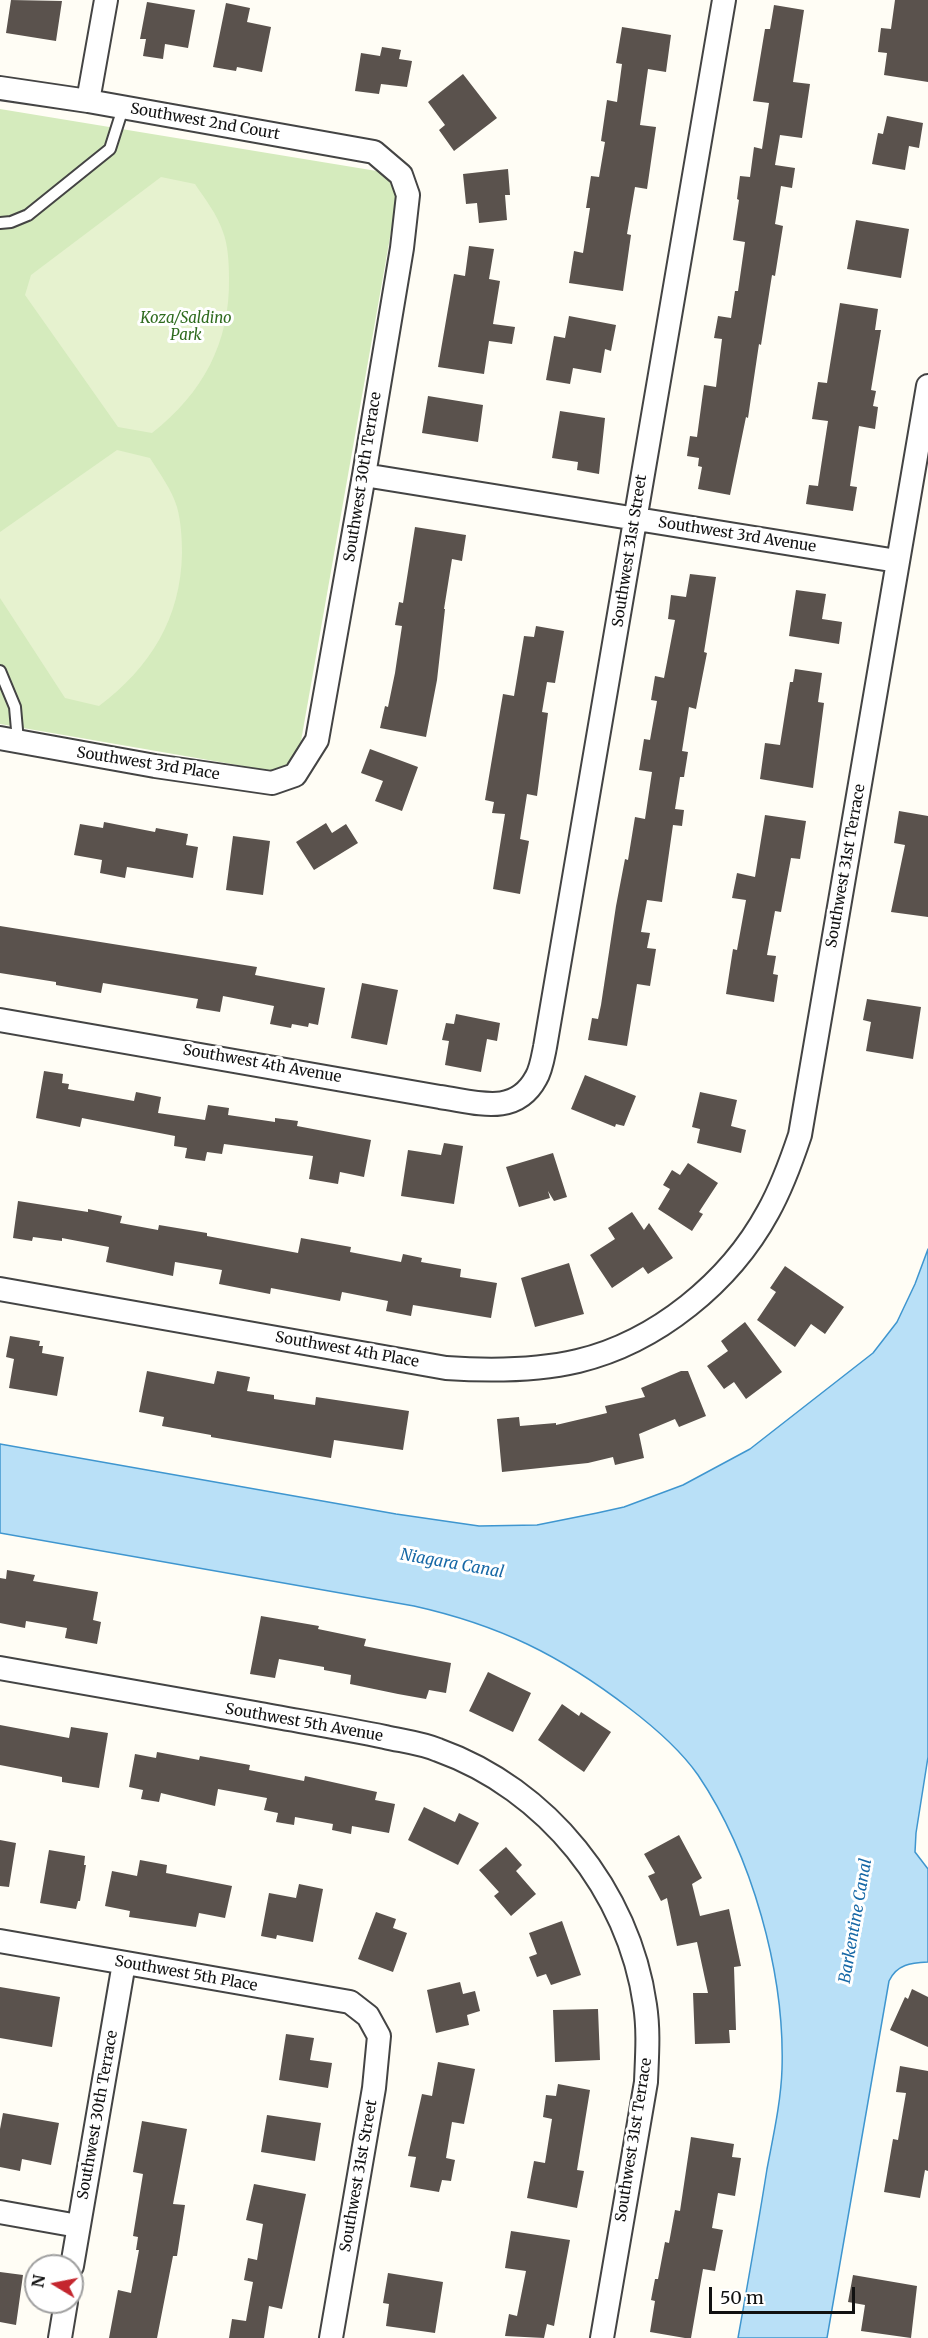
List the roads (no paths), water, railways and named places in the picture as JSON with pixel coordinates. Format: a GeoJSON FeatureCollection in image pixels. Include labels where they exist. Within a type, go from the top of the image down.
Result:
{"type":"FeatureCollection","features":[{"type":"Feature","properties":{"kind":"street"},"geometry":{"type":"LineString","coordinates":[[88,101],[106,0]]}},
{"type":"Feature","properties":{"kind":"street","name":"Southwest 31st Street"},"geometry":{"type":"LineString","coordinates":[[522,1096],[537,1077],[545,1047],[724,0]]}},
{"type":"Feature","properties":{"kind":"street","name":"Southwest 2nd Court"},"geometry":{"type":"LineString","coordinates":[[0,88],[88,101],[374,152],[401,175]]}},
{"type":"Feature","properties":{"kind":"street","name":"Southwest 30th Terrace"},"geometry":{"type":"LineString","coordinates":[[295,775],[317,740],[364,475],[403,238],[408,195],[401,175]]}},
{"type":"Feature","properties":{"kind":"street","name":"Southwest 31st Terrace"},"geometry":{"type":"LineString","coordinates":[[683,1309],[717,1279],[768,1213],[786,1175],[800,1135],[928,386]]}},
{"type":"Feature","properties":{"kind":"street","name":"Southwest 3rd Avenue"},"geometry":{"type":"LineString","coordinates":[[364,475],[897,561]]}},
{"type":"Feature","properties":{"kind":"street","name":"Southwest 3rd Place"},"geometry":{"type":"LineString","coordinates":[[9,740],[155,766],[272,783],[295,775]]}},
{"type":"Feature","properties":{"kind":"street","name":"Southwest 4th Avenue"},"geometry":{"type":"LineString","coordinates":[[0,1020],[440,1097],[500,1105],[522,1096]]}},
{"type":"Feature","properties":{"kind":"street","name":"Southwest 4th Place"},"geometry":{"type":"LineString","coordinates":[[0,1289],[446,1368],[479,1370],[544,1367],[580,1360],[618,1347],[654,1329],[683,1309]]}},
{"type":"Feature","properties":{"kind":"street","name":"Southwest 5th Avenue"},"geometry":{"type":"LineString","coordinates":[[0,1668],[365,1733],[437,1749],[472,1764],[506,1784],[537,1807],[577,1849]]}},
{"type":"Feature","properties":{"kind":"street","name":"Southwest 31st Terrace"},"geometry":{"type":"LineString","coordinates":[[577,1849],[609,1896],[626,1931],[638,1968],[645,2005],[648,2044],[646,2082],[602,2338]]}},
{"type":"Feature","properties":{"kind":"street","name":"Southwest 5th Place"},"geometry":{"type":"LineString","coordinates":[[0,1941],[350,2002],[368,2016]]}},
{"type":"Feature","properties":{"kind":"street","name":"Southwest 30th Terrace"},"geometry":{"type":"LineString","coordinates":[[74,2254],[124,1963]]}},
{"type":"Feature","properties":{"kind":"street","name":"Southwest 31st Street"},"geometry":{"type":"LineString","coordinates":[[331,2338],[374,2088],[379,2036],[368,2016]]}},
{"type":"Feature","properties":{"kind":"street"},"geometry":{"type":"LineString","coordinates":[[0,2212],[78,2226]]}},
{"type":"Feature","properties":{"kind":"street"},"geometry":{"type":"LineString","coordinates":[[60,2338],[64,2314]]}},
{"type":"Feature","properties":{"kind":"lane"},"geometry":{"type":"LineString","coordinates":[[0,223],[11,222],[28,215],[110,149],[123,108]]}},
{"type":"Feature","properties":{"kind":"lane"},"geometry":{"type":"LineString","coordinates":[[0,671],[15,707],[9,740]]}},
{"type":"Feature","properties":{"kind":"water"},"geometry":{"type":"Polygon","coordinates":[[[928,1249],[928,1757],[915,1852],[928,1869],[928,1962],[910,1964],[900,1968],[889,1981],[827,2338],[738,2338],[778,2107],[782,2069],[778,1994],[771,1955],[749,1878],[717,1807],[691,1765],[648,1723],[578,1672],[528,1644],[474,1622],[414,1606],[0,1533],[0,1444],[396,1514],[479,1526],[537,1525],[597,1513],[624,1507],[683,1485],[750,1449],[873,1353],[897,1322],[928,1249]]]}},
{"type":"Feature","properties":{"kind":"park label","name":"Koza/Saldino Park"},"geometry":{"type":"Point","coordinates":[186,328]}},
{"type":"Feature","properties":{"kind":"water label","name":"Niagara Canal"},"geometry":{"type":"Point","coordinates":[452,1564]}},
{"type":"Feature","properties":{"kind":"water label","name":"Barkentine Canal"},"geometry":{"type":"Point","coordinates":[856,1921]}}]}
